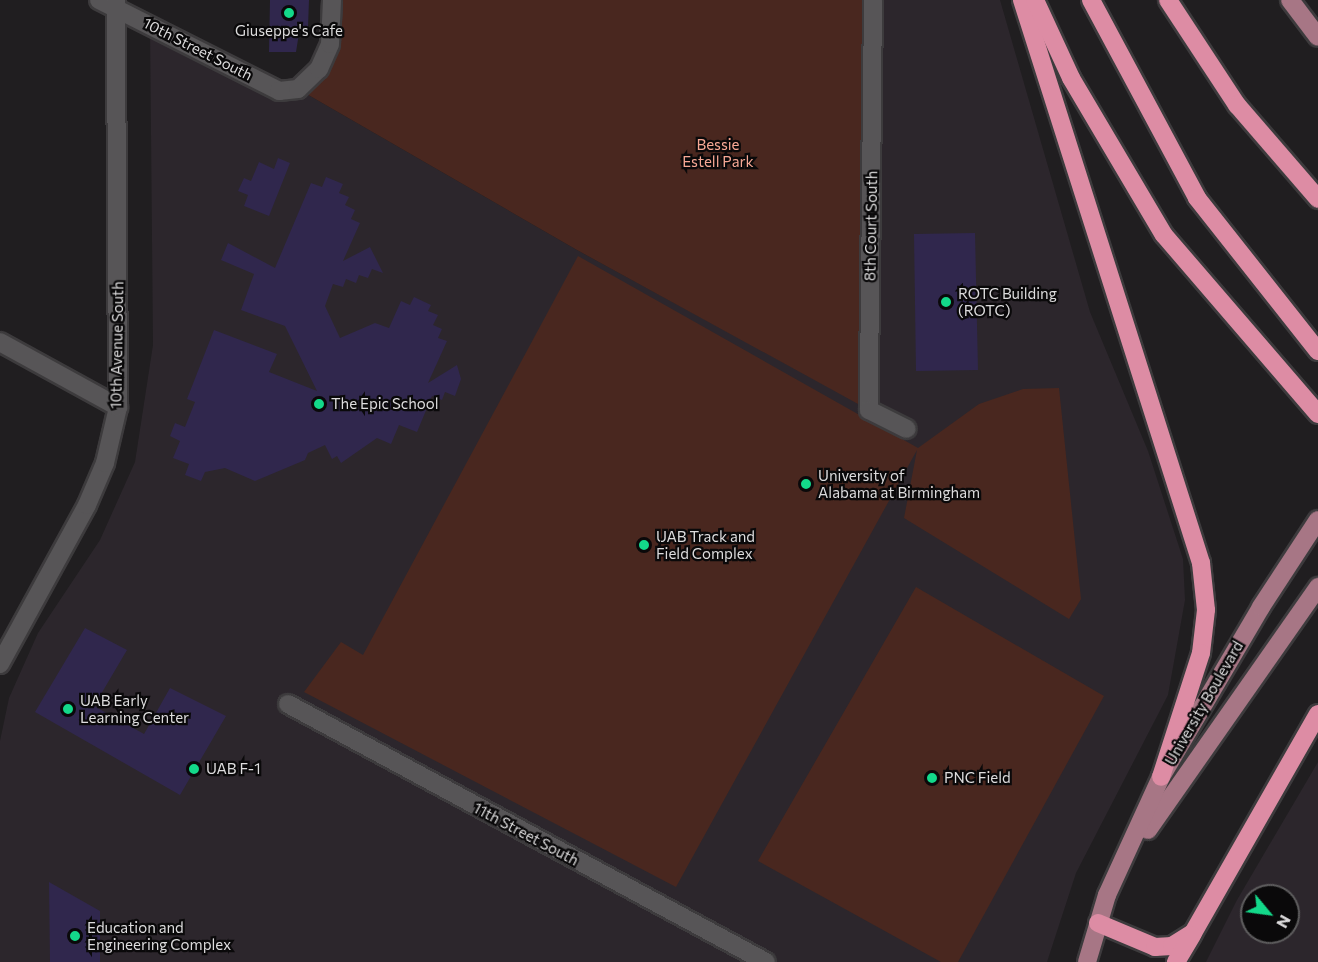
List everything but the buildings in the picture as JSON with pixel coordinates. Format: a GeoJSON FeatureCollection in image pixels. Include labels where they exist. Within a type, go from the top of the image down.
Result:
{"type":"FeatureCollection","features":[{"type":"Feature","properties":{"kind":"highway"},"geometry":{"type":"LineString","coordinates":[[1027,0],[1164,235],[1318,414]]}},
{"type":"Feature","properties":{"kind":"highway"},"geometry":{"type":"LineString","coordinates":[[1027,0],[1201,563],[1206,610],[1201,653],[1161,777]]}},
{"type":"Feature","properties":{"kind":"highway"},"geometry":{"type":"LineString","coordinates":[[1091,0],[1197,198],[1318,351]]}},
{"type":"Feature","properties":{"kind":"highway"},"geometry":{"type":"LineString","coordinates":[[1168,0],[1237,105],[1317,199]]}},
{"type":"Feature","properties":{"kind":"highway"},"geometry":{"type":"LineString","coordinates":[[1176,962],[1318,714]]}},
{"type":"Feature","properties":{"kind":"highway"},"geometry":{"type":"LineString","coordinates":[[1098,923],[1155,947],[1172,946],[1193,933]]}},
{"type":"Feature","properties":{"kind":"main road"},"geometry":{"type":"LineString","coordinates":[[1290,0],[1318,37]]}},
{"type":"Feature","properties":{"kind":"main road","name":"University Boulevard"},"geometry":{"type":"LineString","coordinates":[[1087,962],[1107,895],[1161,777],[1261,607],[1318,520]]}},
{"type":"Feature","properties":{"kind":"main road","name":"University Boulevard"},"geometry":{"type":"LineString","coordinates":[[1107,895],[1164,804],[1318,587]]}},
{"type":"Feature","properties":{"kind":"street","name":"10th Street South"},"geometry":{"type":"LineString","coordinates":[[99,0],[116,4],[279,91],[298,89],[326,57],[332,0]]}},
{"type":"Feature","properties":{"kind":"street","name":"8th Court South"},"geometry":{"type":"LineString","coordinates":[[873,0],[869,410],[907,429]]}},
{"type":"Feature","properties":{"kind":"street","name":"10th Avenue South"},"geometry":{"type":"LineString","coordinates":[[0,664],[87,505],[105,463],[118,407],[116,4]]}},
{"type":"Feature","properties":{"kind":"street"},"geometry":{"type":"LineString","coordinates":[[0,342],[118,407]]}},
{"type":"Feature","properties":{"kind":"street","name":"11th Street South"},"geometry":{"type":"LineString","coordinates":[[288,704],[766,962]]}},
{"type":"Feature","properties":{"kind":"shaded area","name":"University of Alabama at Birmingham"},"geometry":{"type":"Polygon","coordinates":[[[873,0],[1000,0],[1090,312],[1148,451],[1183,559],[1185,600],[1168,695],[1076,873],[1047,962],[0,962],[0,741],[9,698],[38,633],[100,540],[135,462],[153,345],[150,24],[298,89],[577,250],[869,409],[873,0]]]}},
{"type":"Feature","properties":{"kind":"shaded area"},"geometry":{"type":"Polygon","coordinates":[[[1318,762],[1318,962],[1206,962],[1240,895],[1240,944],[1300,944],[1300,884],[1246,884],[1318,762]]]}},
{"type":"Feature","properties":{"kind":"green space","name":"Bessie Estell Park"},"geometry":{"type":"Polygon","coordinates":[[[333,0],[873,0],[869,410],[577,250],[298,89],[319,69],[333,0]]]}},
{"type":"Feature","properties":{"kind":"green space","name":"UAB Track and Field Complex"},"geometry":{"type":"Polygon","coordinates":[[[578,256],[918,448],[979,404],[1023,389],[1059,388],[1081,599],[1069,619],[904,518],[917,450],[676,887],[304,692],[341,642],[363,655],[578,256]]]}},
{"type":"Feature","properties":{"kind":"green space","name":"PNC Field"},"geometry":{"type":"Polygon","coordinates":[[[916,587],[1104,696],[958,962],[941,962],[758,861],[916,587]]]}},
{"type":"Feature","properties":{"kind":"place","name":"Giuseppe's Cafe"},"geometry":{"type":"Point","coordinates":[289,13]}},
{"type":"Feature","properties":{"kind":"place","name":"ROTC Building (ROTC)"},"geometry":{"type":"Point","coordinates":[946,302]}},
{"type":"Feature","properties":{"kind":"place","name":"The Epic School"},"geometry":{"type":"Point","coordinates":[319,404]}},
{"type":"Feature","properties":{"kind":"place","name":"University of Alabama at Birmingham"},"geometry":{"type":"Point","coordinates":[806,484]}},
{"type":"Feature","properties":{"kind":"place","name":"UAB Track and Field Complex"},"geometry":{"type":"Point","coordinates":[644,545]}},
{"type":"Feature","properties":{"kind":"place","name":"UAB Early Learning Center"},"geometry":{"type":"Point","coordinates":[68,709]}},
{"type":"Feature","properties":{"kind":"place","name":"UAB F-1"},"geometry":{"type":"Point","coordinates":[194,769]}},
{"type":"Feature","properties":{"kind":"place","name":"PNC Field"},"geometry":{"type":"Point","coordinates":[932,778]}},
{"type":"Feature","properties":{"kind":"place","name":"Education and Engineering Complex"},"geometry":{"type":"Point","coordinates":[75,936]}}]}
